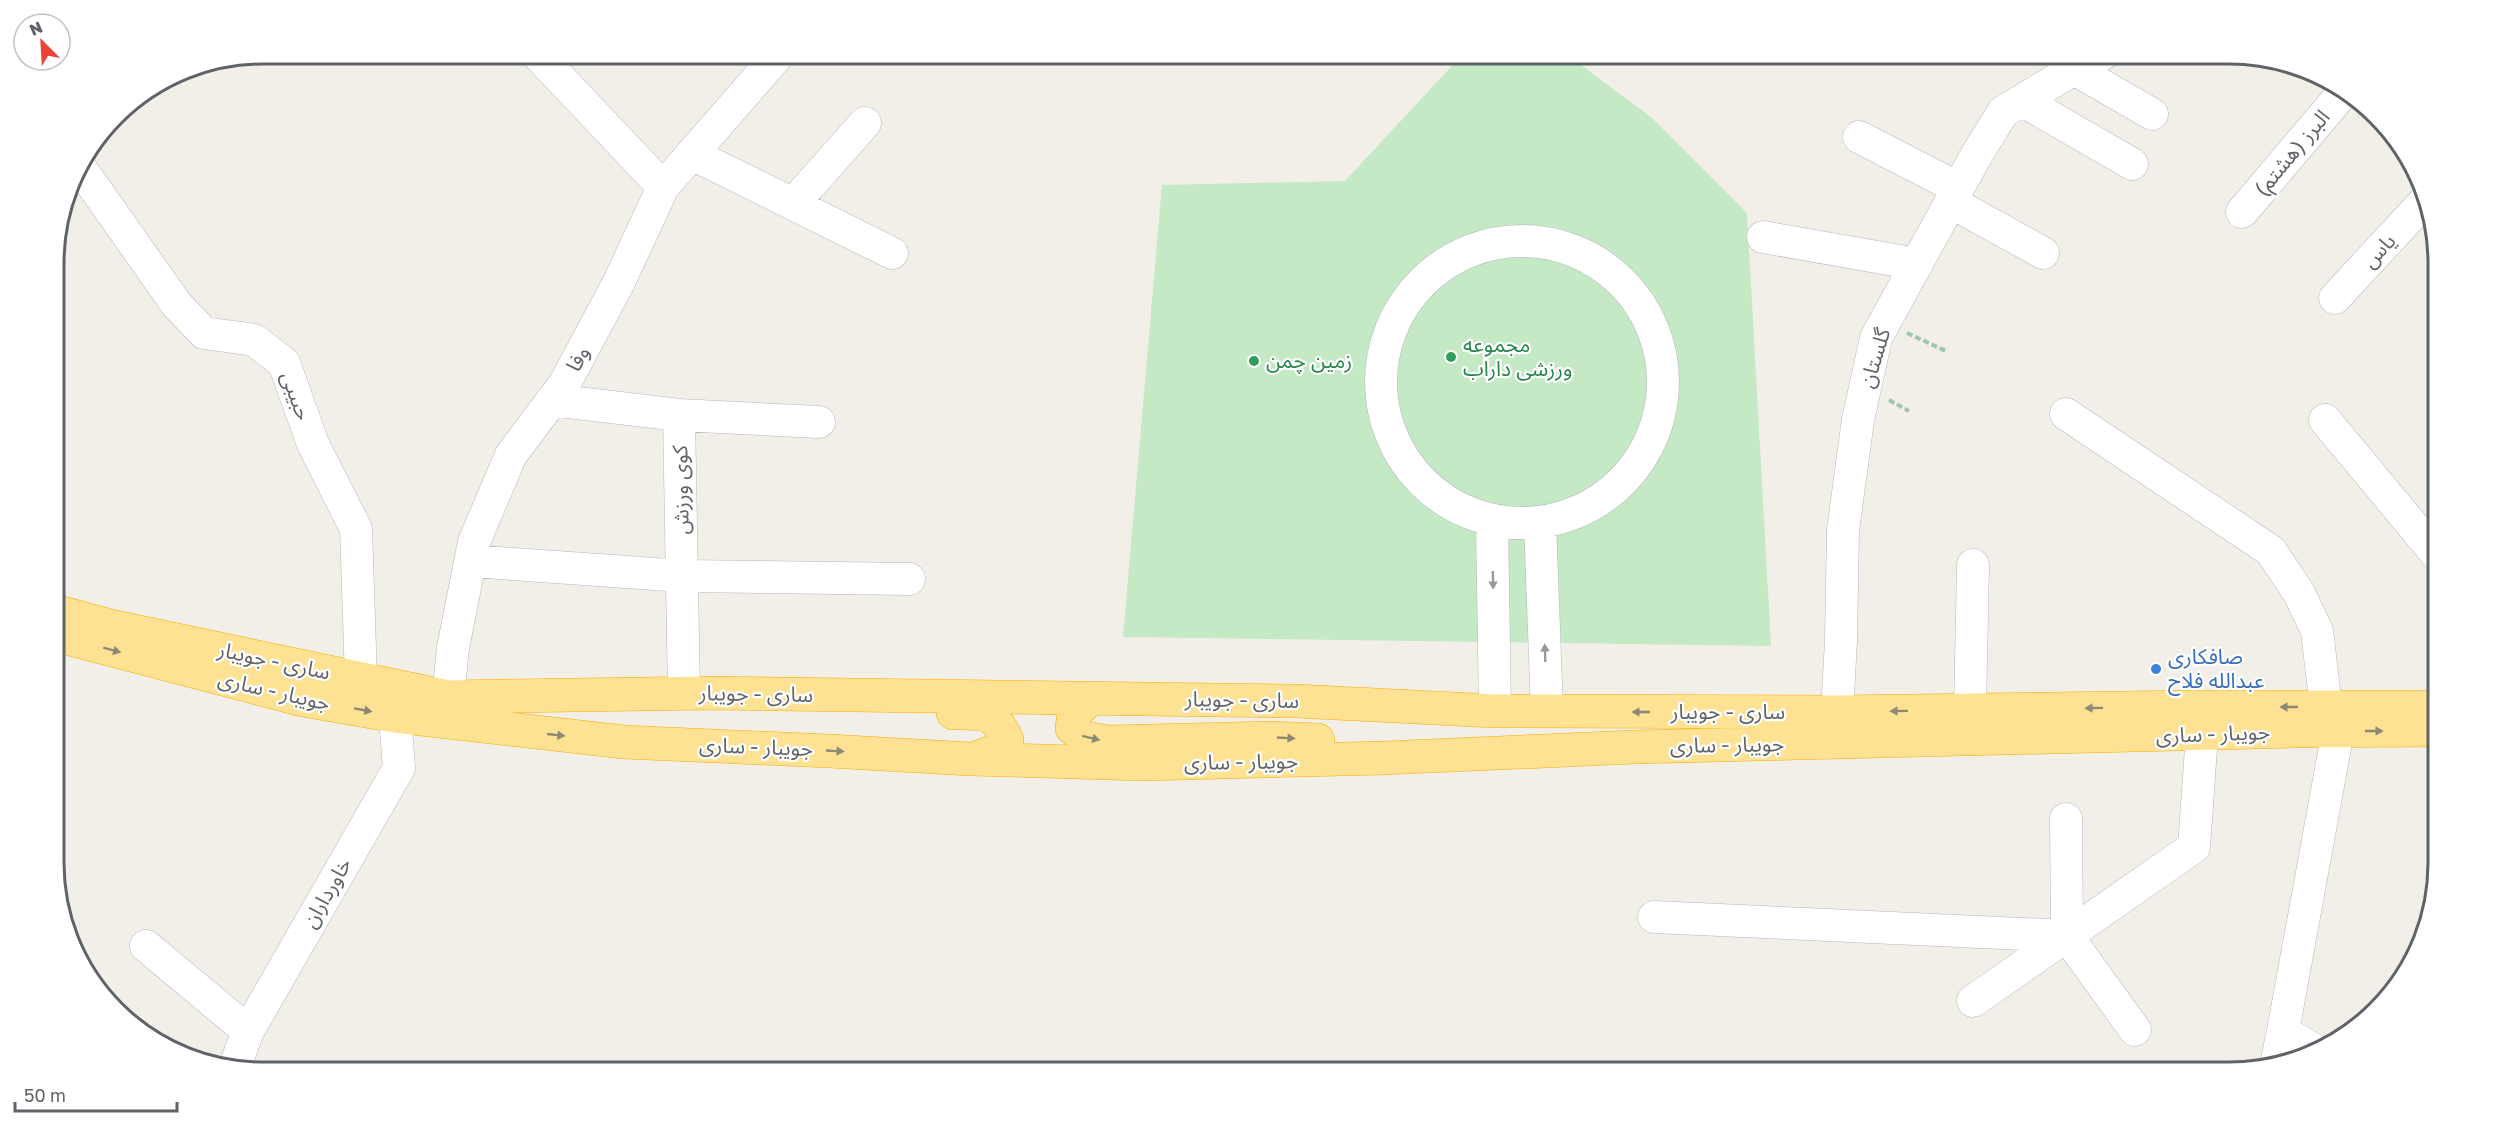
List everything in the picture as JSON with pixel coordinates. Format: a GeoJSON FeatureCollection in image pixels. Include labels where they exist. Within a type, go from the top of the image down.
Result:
{"type":"FeatureCollection","features":[{"type":"Feature","properties":{"kind":"highway","name":"ساری - جویبار"},"geometry":{"type":"LineString","coordinates":[[64,614],[110,626],[448,697],[684,693],[1296,700],[1495,711],[1970,710],[2332,719],[2428,708]]}},
{"type":"Feature","properties":{"kind":"highway","name":"جویبار - ساری"},"geometry":{"type":"LineString","coordinates":[[64,638],[303,700],[394,716],[624,742],[971,759],[1028,759],[1113,764],[1384,758],[1635,747],[2202,734],[2332,719],[2428,729]]}},
{"type":"Feature","properties":{"kind":"highway"},"geometry":{"type":"LineString","coordinates":[[820,695],[846,706],[890,714],[985,713],[999,723],[1007,740],[995,751],[971,759]]}},
{"type":"Feature","properties":{"kind":"highway"},"geometry":{"type":"LineString","coordinates":[[1090,699],[1074,714],[1072,728],[1085,738],[1109,742],[1271,738],[1328,741],[1384,758]]}},
{"type":"Feature","properties":{"kind":"street","name":"گلستان"},"geometry":{"type":"LineString","coordinates":[[1837,712],[1843,530],[1858,420],[1876,338],[1954,195],[2003,112],[2084,64]]}},
{"type":"Feature","properties":{"kind":"street"},"geometry":{"type":"LineString","coordinates":[[547,65],[663,187]]}},
{"type":"Feature","properties":{"kind":"street","name":"وفا"},"geometry":{"type":"LineString","coordinates":[[448,697],[453,648],[474,542],[511,455],[565,383],[614,292],[663,187],[770,65]]}},
{"type":"Feature","properties":{"kind":"street"},"geometry":{"type":"LineString","coordinates":[[2074,69],[2152,114]]}},
{"type":"Feature","properties":{"kind":"street","name":"البرز (هشتم)"},"geometry":{"type":"LineString","coordinates":[[2242,212],[2339,98]]}},
{"type":"Feature","properties":{"kind":"street"},"geometry":{"type":"LineString","coordinates":[[2023,100],[2132,164]]}},
{"type":"Feature","properties":{"kind":"street"},"geometry":{"type":"LineString","coordinates":[[793,204],[865,123]]}},
{"type":"Feature","properties":{"kind":"street"},"geometry":{"type":"LineString","coordinates":[[1859,137],[1954,195],[2043,254]]}},
{"type":"Feature","properties":{"kind":"street"},"geometry":{"type":"LineString","coordinates":[[692,154],[892,253]]}},
{"type":"Feature","properties":{"kind":"street","name":"حبیبی"},"geometry":{"type":"LineString","coordinates":[[85,175],[177,305],[204,333],[254,340],[284,363],[313,444],[356,529],[362,679]]}},
{"type":"Feature","properties":{"kind":"street","name":"یاس"},"geometry":{"type":"LineString","coordinates":[[2336,298],[2420,206]]}},
{"type":"Feature","properties":{"kind":"street"},"geometry":{"type":"LineString","coordinates":[[1763,237],[1917,264]]}},
{"type":"Feature","properties":{"kind":"street"},"geometry":{"type":"LineString","coordinates":[[1521,239],[1566,247],[1607,267],[1640,302],[1660,345],[1664,393],[1652,440],[1625,480],[1586,509],[1540,523],[1492,522],[1447,504],[1411,473],[1387,431],[1379,387],[1384,342],[1412,292],[1436,268],[1476,247],[1521,239]]}},
{"type":"Feature","properties":{"kind":"street","name":"کوی ورزش"},"geometry":{"type":"LineString","coordinates":[[552,400],[679,415],[684,693]]}},
{"type":"Feature","properties":{"kind":"street"},"geometry":{"type":"LineString","coordinates":[[2066,414],[2271,551],[2300,593],[2317,631],[2332,719],[2280,1046],[2302,1047]]}},
{"type":"Feature","properties":{"kind":"street"},"geometry":{"type":"LineString","coordinates":[[679,415],[819,422]]}},
{"type":"Feature","properties":{"kind":"street"},"geometry":{"type":"LineString","coordinates":[[2325,420],[2428,544]]}},
{"type":"Feature","properties":{"kind":"street"},"geometry":{"type":"LineString","coordinates":[[1492,522],[1495,711]]}},
{"type":"Feature","properties":{"kind":"street"},"geometry":{"type":"LineString","coordinates":[[1540,523],[1547,711]]}},
{"type":"Feature","properties":{"kind":"street"},"geometry":{"type":"LineString","coordinates":[[471,561],[683,576],[909,579]]}},
{"type":"Feature","properties":{"kind":"street"},"geometry":{"type":"LineString","coordinates":[[1970,710],[1973,565]]}},
{"type":"Feature","properties":{"kind":"street","name":"خاورداران"},"geometry":{"type":"LineString","coordinates":[[236,1060],[248,1031],[399,768],[394,716]]}},
{"type":"Feature","properties":{"kind":"street"},"geometry":{"type":"LineString","coordinates":[[1973,1001],[2194,847],[2202,734]]}},
{"type":"Feature","properties":{"kind":"street"},"geometry":{"type":"LineString","coordinates":[[2066,819],[2067,936],[2135,1030]]}},
{"type":"Feature","properties":{"kind":"street"},"geometry":{"type":"LineString","coordinates":[[1654,917],[2067,936]]}},
{"type":"Feature","properties":{"kind":"street"},"geometry":{"type":"LineString","coordinates":[[146,946],[248,1031]]}},
{"type":"Feature","properties":{"kind":"path"},"geometry":{"type":"LineString","coordinates":[[1885,322],[1946,351]]}},
{"type":"Feature","properties":{"kind":"green space","name":"مجموعه ورزشی داراب"},"geometry":{"type":"Polygon","coordinates":[[[1453,64],[1580,64],[1651,117],[1747,213],[1771,646],[1123,637],[1162,185],[1345,181],[1453,64]]]}},
{"type":"Feature","properties":{"kind":"place","name":"مجموعه ورزشی داراب"},"geometry":{"type":"Point","coordinates":[1451,357]}},
{"type":"Feature","properties":{"kind":"place","name":"زمین چمن"},"geometry":{"type":"Point","coordinates":[1254,361]}},
{"type":"Feature","properties":{"kind":"place","name":"صافکاری عبدالله فلاح"},"geometry":{"type":"Point","coordinates":[2156,669]}}]}
